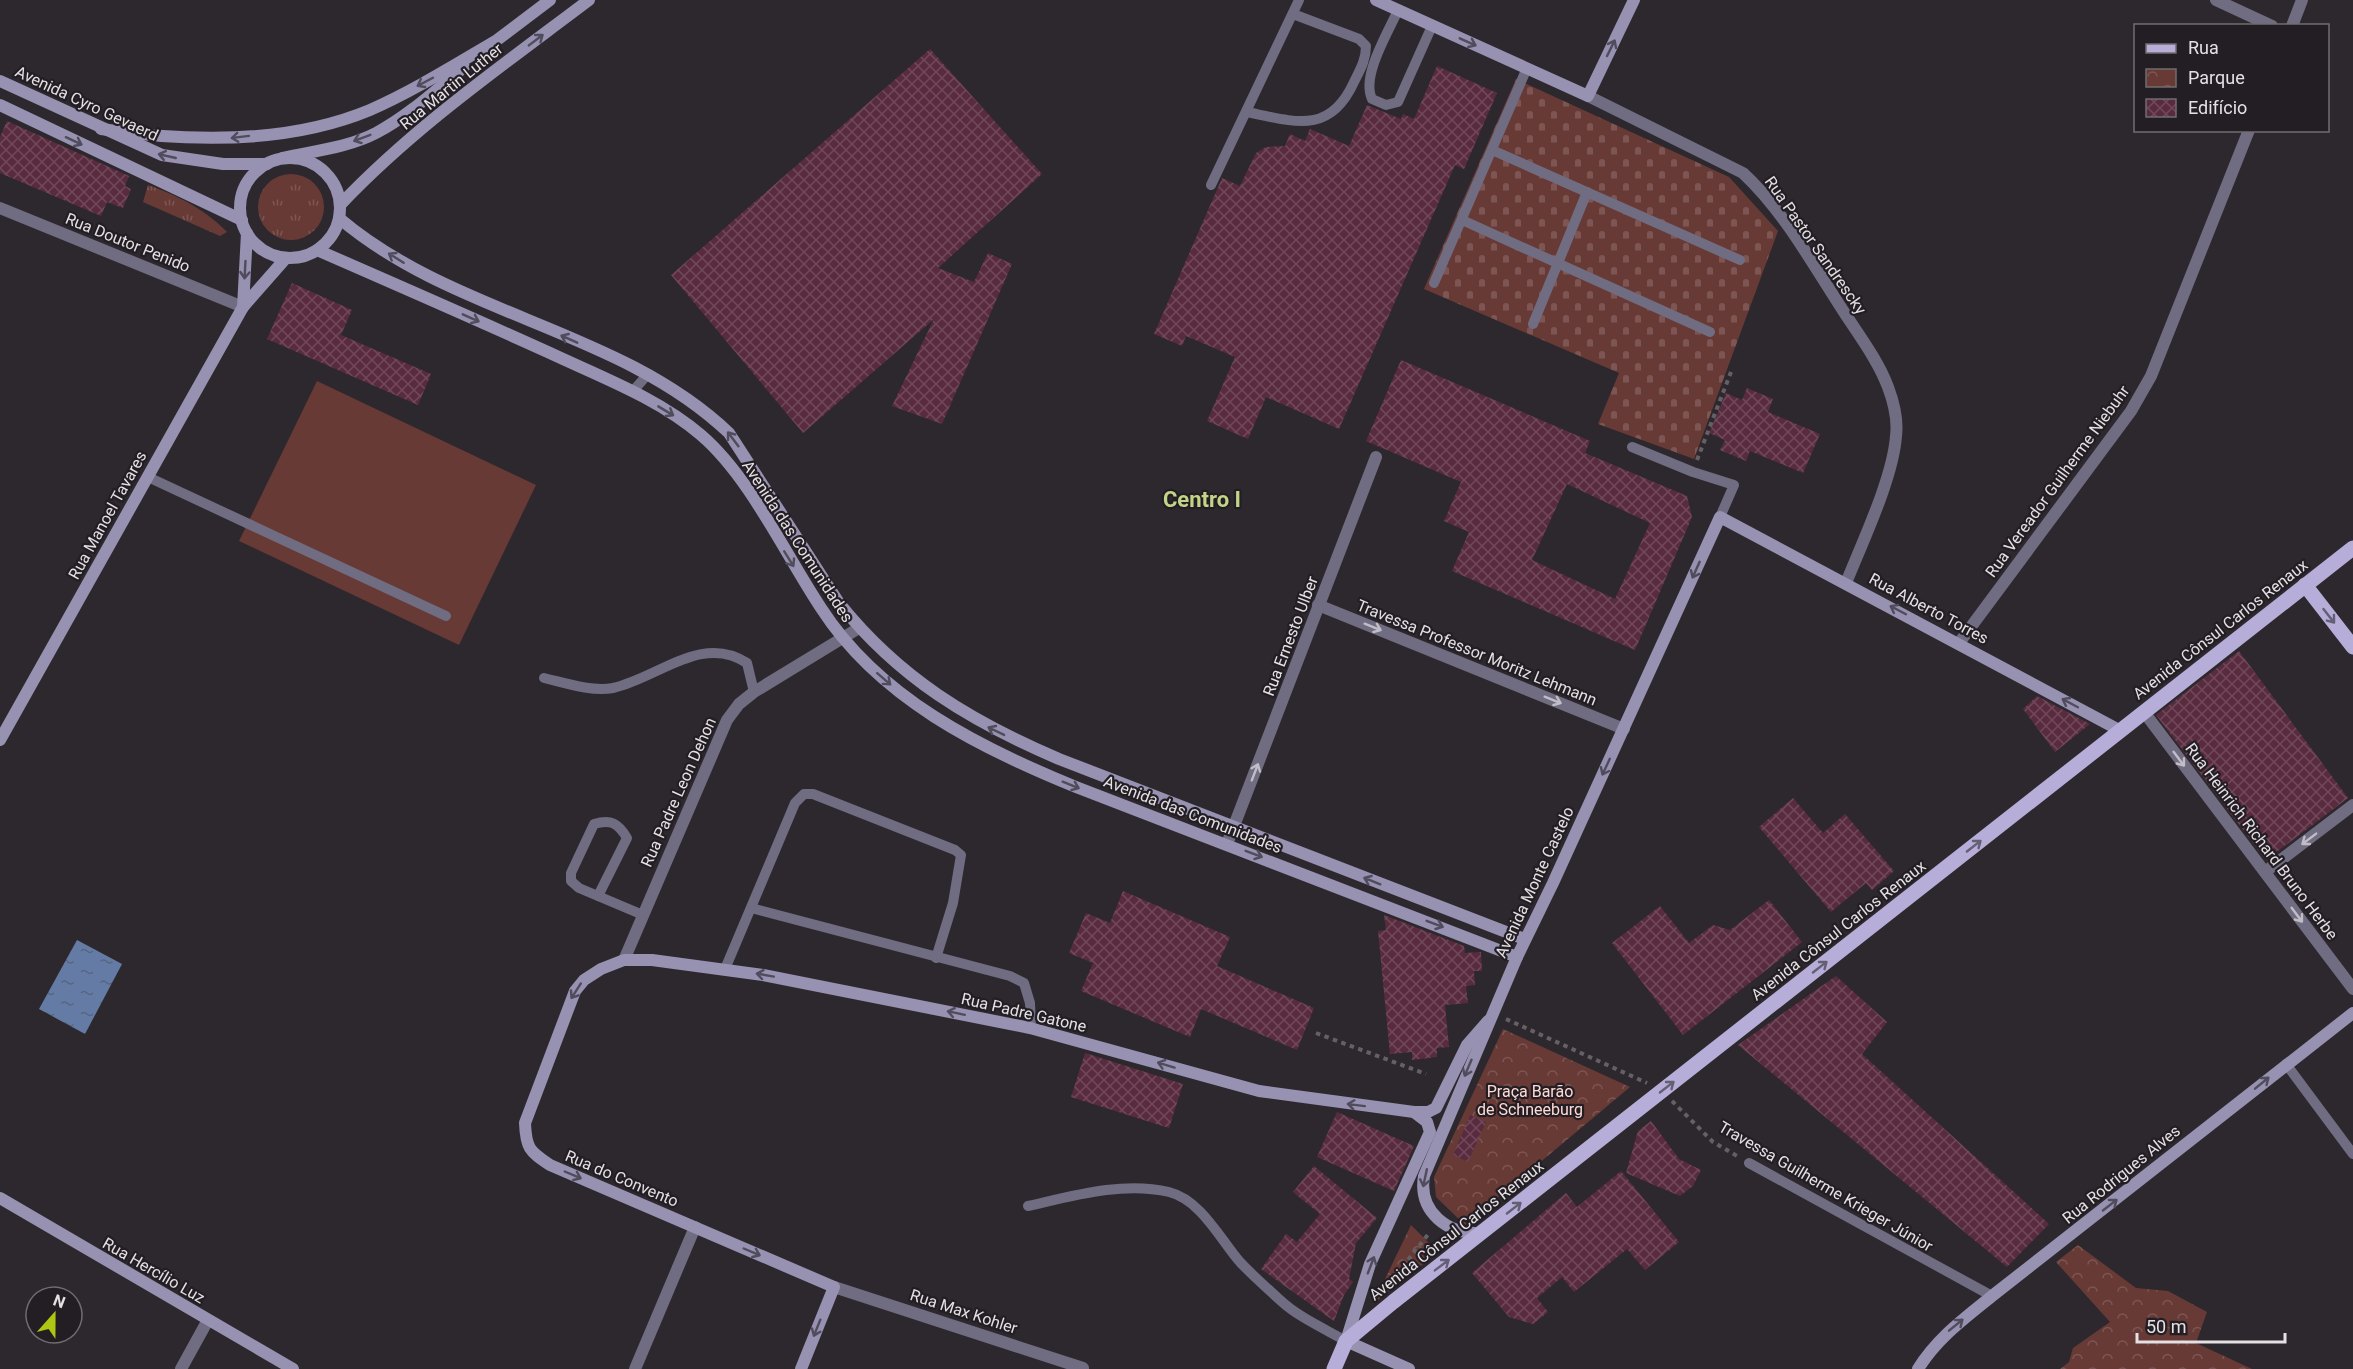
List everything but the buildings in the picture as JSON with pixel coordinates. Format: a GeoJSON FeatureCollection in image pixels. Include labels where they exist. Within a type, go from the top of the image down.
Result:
{"type":"FeatureCollection","features":[{"type":"Feature","properties":{"kind":"main road","name":"Rua Martin Luther"},"geometry":{"type":"LineString","coordinates":[[282,158],[346,144],[375,133],[418,105],[494,42],[550,0]]}},
{"type":"Feature","properties":{"kind":"main road","name":"Rua Martin Luther"},"geometry":{"type":"LineString","coordinates":[[340,205],[408,141],[589,0]]}},
{"type":"Feature","properties":{"kind":"main road","name":"Rua Pastor Sandrescky"},"geometry":{"type":"LineString","coordinates":[[1376,0],[1588,96]]}},
{"type":"Feature","properties":{"kind":"main road"},"geometry":{"type":"LineString","coordinates":[[1588,96],[1634,0]]}},
{"type":"Feature","properties":{"kind":"main road"},"geometry":{"type":"LineString","coordinates":[[101,129],[185,140],[230,139],[336,121],[392,99],[494,42]]}},
{"type":"Feature","properties":{"kind":"main road","name":"Avenida Cyro Gevaerd"},"geometry":{"type":"LineString","coordinates":[[0,81],[162,155],[223,164],[267,164]]}},
{"type":"Feature","properties":{"kind":"main road"},"geometry":{"type":"LineString","coordinates":[[0,105],[242,220]]}},
{"type":"Feature","properties":{"kind":"main road"},"geometry":{"type":"LineString","coordinates":[[282,158],[299,159],[315,164],[328,175],[337,189],[340,205],[339,218],[328,242],[303,256],[286,258],[264,250],[248,234],[242,220],[240,204],[244,188],[254,174],[267,164],[282,158]]}},
{"type":"Feature","properties":{"kind":"main road","name":"Avenida das Comunidades"},"geometry":{"type":"LineString","coordinates":[[339,218],[388,253],[428,275],[648,374],[692,401],[729,433],[832,593],[859,628],[900,667],[954,707],[1024,744],[1059,759],[1524,939]]}},
{"type":"Feature","properties":{"kind":"main road","name":"Rua Manoel Tavares"},"geometry":{"type":"LineString","coordinates":[[243,307],[248,234]]}},
{"type":"Feature","properties":{"kind":"main road","name":"Avenida das Comunidades"},"geometry":{"type":"LineString","coordinates":[[317,250],[633,391],[675,416],[718,452],[734,471],[822,610],[843,638],[884,679],[943,723],[1049,776],[1516,957]]}},
{"type":"Feature","properties":{"kind":"main road","name":"Rua Manoel Tavares"},"geometry":{"type":"LineString","coordinates":[[0,740],[243,307],[286,258]]}},
{"type":"Feature","properties":{"kind":"main road"},"geometry":{"type":"LineString","coordinates":[[418,295],[428,275]]}},
{"type":"Feature","properties":{"kind":"main road"},"geometry":{"type":"LineString","coordinates":[[536,347],[544,327]]}},
{"type":"Feature","properties":{"kind":"main road","name":"Rua Alberto Torres"},"geometry":{"type":"LineString","coordinates":[[1720,517],[2121,731]]}},
{"type":"Feature","properties":{"kind":"main road","name":"Avenida Monte Castelo"},"geometry":{"type":"LineString","coordinates":[[1439,1221],[1430,1212],[1424,1197],[1425,1176],[1524,939],[1624,729],[1720,517]]}},
{"type":"Feature","properties":{"kind":"main road","name":"Avenida Cônsul Carlos Renaux"},"geometry":{"type":"LineString","coordinates":[[1346,1341],[2353,548]]}},
{"type":"Feature","properties":{"kind":"main road"},"geometry":{"type":"LineString","coordinates":[[2305,585],[2353,647]]}},
{"type":"Feature","properties":{"kind":"main road"},"geometry":{"type":"LineString","coordinates":[[943,723],[954,707]]}},
{"type":"Feature","properties":{"kind":"main road"},"geometry":{"type":"LineString","coordinates":[[1015,761],[1024,744]]}},
{"type":"Feature","properties":{"kind":"main road"},"geometry":{"type":"LineString","coordinates":[[1049,776],[1059,759]]}},
{"type":"Feature","properties":{"kind":"main road"},"geometry":{"type":"LineString","coordinates":[[1388,906],[1394,889]]}},
{"type":"Feature","properties":{"kind":"main road"},"geometry":{"type":"LineString","coordinates":[[1477,940],[1483,924]]}},
{"type":"Feature","properties":{"kind":"main road","name":"Rua Padre Gatone"},"geometry":{"type":"LineString","coordinates":[[624,960],[652,960],[725,969],[1031,1029],[1258,1091],[1414,1112]]}},
{"type":"Feature","properties":{"kind":"main road","name":"Rua do Convento"},"geometry":{"type":"LineString","coordinates":[[624,960],[601,969],[584,980],[575,991],[525,1123],[526,1143],[531,1153],[550,1165],[834,1287]]}},
{"type":"Feature","properties":{"kind":"main road","name":"Rua Rodrigues Alves"},"geometry":{"type":"LineString","coordinates":[[1918,1369],[1932,1348],[1947,1333],[1992,1296],[2286,1064],[2353,1014]]}},
{"type":"Feature","properties":{"kind":"main road"},"geometry":{"type":"LineString","coordinates":[[1414,1112],[1428,1112],[1436,1107],[1467,1045],[1490,1017]]}},
{"type":"Feature","properties":{"kind":"main road"},"geometry":{"type":"LineString","coordinates":[[1334,1369],[1346,1341],[1370,1264],[1430,1132],[1427,1122],[1414,1112]]}},
{"type":"Feature","properties":{"kind":"main road","name":"Rua Hercílio Luz"},"geometry":{"type":"LineString","coordinates":[[0,1198],[293,1369]]}},
{"type":"Feature","properties":{"kind":"main road"},"geometry":{"type":"LineString","coordinates":[[1439,1221],[1464,1234],[1482,1233]]}},
{"type":"Feature","properties":{"kind":"main road"},"geometry":{"type":"LineString","coordinates":[[801,1369],[834,1287]]}},
{"type":"Feature","properties":{"kind":"main road"},"geometry":{"type":"LineString","coordinates":[[1346,1341],[1409,1369]]}},
{"type":"Feature","properties":{"kind":"street"},"geometry":{"type":"LineString","coordinates":[[2216,0],[2268,24]]}},
{"type":"Feature","properties":{"kind":"street"},"geometry":{"type":"LineString","coordinates":[[2293,24],[2302,0]]}},
{"type":"Feature","properties":{"kind":"street","name":"Rua Pastor Sandrescky"},"geometry":{"type":"LineString","coordinates":[[1588,96],[1743,173],[1758,186],[1874,359],[1888,387],[1895,411],[1897,434],[1888,472],[1846,583]]}},
{"type":"Feature","properties":{"kind":"street","name":"Rua Vereador Guilherme Niebuhr"},"geometry":{"type":"LineString","coordinates":[[1959,643],[2131,411],[2151,376],[2248,132]]}},
{"type":"Feature","properties":{"kind":"street","name":"Rua Doutor Penido"},"geometry":{"type":"LineString","coordinates":[[0,208],[243,307]]}},
{"type":"Feature","properties":{"kind":"street","name":"Rua Ernesto Ulber"},"geometry":{"type":"LineString","coordinates":[[1227,844],[1376,457]]}},
{"type":"Feature","properties":{"kind":"street","name":"Travessa Professor Moritz Lehmann"},"geometry":{"type":"LineString","coordinates":[[1318,605],[1624,729]]}},
{"type":"Feature","properties":{"kind":"street","name":"Rua Padre Leon Dehon"},"geometry":{"type":"LineString","coordinates":[[624,960],[727,720],[739,704],[754,692],[859,628]]}},
{"type":"Feature","properties":{"kind":"street","name":"Rua Heinrich Richard Bruno Herbe"},"geometry":{"type":"LineString","coordinates":[[2144,712],[2353,989]]}},
{"type":"Feature","properties":{"kind":"street"},"geometry":{"type":"LineString","coordinates":[[2265,872],[2353,805]]}},
{"type":"Feature","properties":{"kind":"street"},"geometry":{"type":"LineString","coordinates":[[635,1369],[694,1227]]}},
{"type":"Feature","properties":{"kind":"street","name":"Rua Max Kohler"},"geometry":{"type":"LineString","coordinates":[[834,1287],[1083,1368]]}},
{"type":"Feature","properties":{"kind":"street"},"geometry":{"type":"LineString","coordinates":[[181,1369],[208,1320]]}},
{"type":"Feature","properties":{"kind":"lane"},"geometry":{"type":"LineString","coordinates":[[1211,185],[1299,0]]}},
{"type":"Feature","properties":{"kind":"lane"},"geometry":{"type":"LineString","coordinates":[[1398,10],[1370,75],[1367,88],[1372,99],[1386,105],[1398,102],[1432,26]]}},
{"type":"Feature","properties":{"kind":"lane"},"geometry":{"type":"LineString","coordinates":[[1246,112],[1278,119],[1327,118],[1340,108],[1349,93],[1366,56],[1366,46],[1359,39],[1293,14]]}},
{"type":"Feature","properties":{"kind":"lane"},"geometry":{"type":"LineString","coordinates":[[1434,283],[1527,68]]}},
{"type":"Feature","properties":{"kind":"lane"},"geometry":{"type":"LineString","coordinates":[[1492,150],[1740,260]]}},
{"type":"Feature","properties":{"kind":"lane"},"geometry":{"type":"LineString","coordinates":[[1533,324],[1587,192]]}},
{"type":"Feature","properties":{"kind":"lane"},"geometry":{"type":"LineString","coordinates":[[1462,220],[1710,332]]}},
{"type":"Feature","properties":{"kind":"lane"},"geometry":{"type":"LineString","coordinates":[[633,391],[648,374]]}},
{"type":"Feature","properties":{"kind":"lane"},"geometry":{"type":"LineString","coordinates":[[1632,447],[1693,472],[1734,485],[1720,517]]}},
{"type":"Feature","properties":{"kind":"lane"},"geometry":{"type":"LineString","coordinates":[[148,477],[446,616]]}},
{"type":"Feature","properties":{"kind":"lane"},"geometry":{"type":"LineString","coordinates":[[544,678],[585,687],[612,688],[673,663],[715,651],[736,655],[747,663],[754,692]]}},
{"type":"Feature","properties":{"kind":"lane"},"geometry":{"type":"LineString","coordinates":[[725,969],[795,803],[804,794],[813,794],[955,850],[961,855],[952,903],[936,958]]}},
{"type":"Feature","properties":{"kind":"lane"},"geometry":{"type":"LineString","coordinates":[[598,896],[627,838],[619,825],[605,821],[594,824],[571,873],[571,881],[579,888],[643,915]]}},
{"type":"Feature","properties":{"kind":"lane"},"geometry":{"type":"LineString","coordinates":[[751,908],[1010,976],[1024,983],[1030,1003],[1031,1029]]}},
{"type":"Feature","properties":{"kind":"lane"},"geometry":{"type":"LineString","coordinates":[[2286,1064],[2353,1154]]}},
{"type":"Feature","properties":{"kind":"lane","name":"Travessa Guilherme Krieger Júnior"},"geometry":{"type":"LineString","coordinates":[[1749,1163],[1992,1296]]}},
{"type":"Feature","properties":{"kind":"lane"},"geometry":{"type":"LineString","coordinates":[[1028,1206],[1079,1194],[1126,1189],[1169,1192],[1183,1199],[1203,1215],[1240,1263],[1282,1302],[1346,1341]]}},
{"type":"Feature","properties":{"kind":"path"},"geometry":{"type":"LineString","coordinates":[[1693,472],[1731,372]]}},
{"type":"Feature","properties":{"kind":"path","name":"Travessa Guilherme Krieger Júnior"},"geometry":{"type":"LineString","coordinates":[[1490,1017],[1663,1091],[1713,1142],[1749,1163]]}},
{"type":"Feature","properties":{"kind":"path"},"geometry":{"type":"LineString","coordinates":[[1316,1033],[1426,1074]]}},
{"type":"Feature","properties":{"kind":"path"},"geometry":{"type":"LineString","coordinates":[[1397,1274],[1439,1221]]}},
{"type":"Feature","properties":{"kind":"green space"},"geometry":{"type":"Polygon","coordinates":[[[1516,79],[1729,177],[1778,231],[1694,459],[1598,424],[1619,373],[1424,289],[1516,79]]]}},
{"type":"Feature","properties":{"kind":"green space"},"geometry":{"type":"Polygon","coordinates":[[[291,174],[303,177],[314,184],[321,195],[324,207],[321,219],[314,230],[303,237],[291,240],[279,237],[268,230],[261,219],[258,207],[261,195],[268,184],[279,177],[291,174]]]}},
{"type":"Feature","properties":{"kind":"green space"},"geometry":{"type":"Polygon","coordinates":[[[148,185],[191,204],[227,232],[220,236],[143,202],[148,185]]]}},
{"type":"Feature","properties":{"kind":"green space"},"geometry":{"type":"Polygon","coordinates":[[[317,381],[536,485],[459,645],[239,541],[317,381]]]}},
{"type":"Feature","properties":{"kind":"green space","name":"Praça Barão de Schneeburg"},"geometry":{"type":"Polygon","coordinates":[[[1503,1029],[1630,1087],[1465,1225],[1436,1197],[1434,1177],[1503,1029]]]}},
{"type":"Feature","properties":{"kind":"green space"},"geometry":{"type":"Polygon","coordinates":[[[1411,1225],[1438,1252],[1373,1304],[1411,1225]]]}},
{"type":"Feature","properties":{"kind":"green space"},"geometry":{"type":"Polygon","coordinates":[[[2078,1245],[2136,1288],[2168,1291],[2207,1312],[2196,1343],[2252,1369],[2060,1369],[2069,1362],[2073,1348],[2110,1322],[2056,1262],[2078,1245]]]}},
{"type":"Feature","properties":{"kind":"water"},"geometry":{"type":"Polygon","coordinates":[[[77,940],[122,964],[85,1034],[39,1009],[77,940]]]}},
{"type":"Feature","properties":{"kind":"district","name":"Centro I"},"geometry":{"type":"Point","coordinates":[1202,499]}}]}
